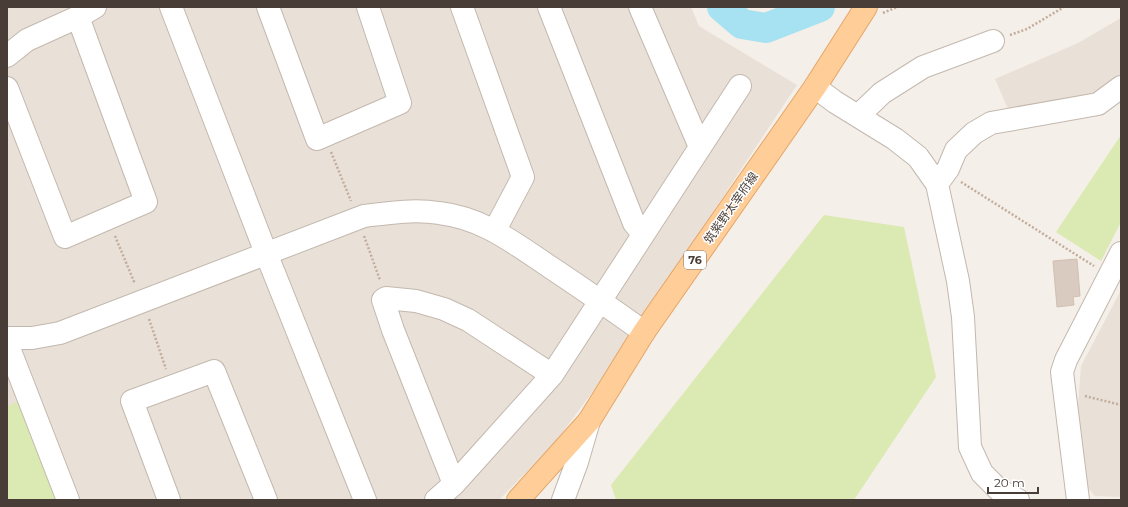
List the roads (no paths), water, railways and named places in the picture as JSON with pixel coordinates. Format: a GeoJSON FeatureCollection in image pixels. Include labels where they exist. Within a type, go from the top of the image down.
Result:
{"type":"FeatureCollection","features":[{"type":"Feature","properties":{"kind":"main road","name":"筑紫野太宰府線"},"geometry":{"type":"LineString","coordinates":[[518,500],[589,421],[644,332],[814,87],[865,10]]}},
{"type":"Feature","properties":{"kind":"street"},"geometry":{"type":"LineString","coordinates":[[171,7],[266,253],[365,500]]}},
{"type":"Feature","properties":{"kind":"street"},"geometry":{"type":"LineString","coordinates":[[268,7],[317,139],[400,103],[368,7]]}},
{"type":"Feature","properties":{"kind":"street"},"geometry":{"type":"LineString","coordinates":[[462,7],[523,177],[495,230]]}},
{"type":"Feature","properties":{"kind":"street"},"geometry":{"type":"LineString","coordinates":[[549,7],[634,223],[643,234]]}},
{"type":"Feature","properties":{"kind":"street"},"geometry":{"type":"LineString","coordinates":[[640,7],[700,147]]}},
{"type":"Feature","properties":{"kind":"street"},"geometry":{"type":"LineString","coordinates":[[7,56],[27,40],[86,12],[146,202],[65,237],[7,88]]}},
{"type":"Feature","properties":{"kind":"street"},"geometry":{"type":"LineString","coordinates":[[858,116],[882,93],[922,67],[993,41]]}},
{"type":"Feature","properties":{"kind":"street"},"geometry":{"type":"LineString","coordinates":[[436,500],[454,484],[552,375],[740,86]]}},
{"type":"Feature","properties":{"kind":"street"},"geometry":{"type":"LineString","coordinates":[[814,87],[835,102],[895,139],[941,178],[963,317],[970,447],[982,473],[999,490],[1018,500]]}},
{"type":"Feature","properties":{"kind":"street"},"geometry":{"type":"LineString","coordinates":[[941,178],[948,169],[956,150],[974,133],[991,123],[1098,104],[1121,87]]}},
{"type":"Feature","properties":{"kind":"street"},"geometry":{"type":"LineString","coordinates":[[7,338],[32,338],[60,333],[358,218],[402,212],[439,213],[473,220],[495,230],[600,300],[644,332]]}},
{"type":"Feature","properties":{"kind":"street"},"geometry":{"type":"LineString","coordinates":[[1078,500],[1062,372],[1066,360],[1121,253]]}},
{"type":"Feature","properties":{"kind":"street"},"geometry":{"type":"LineString","coordinates":[[454,484],[393,330],[383,300],[386,298],[416,301],[444,309],[468,320],[552,375]]}},
{"type":"Feature","properties":{"kind":"street"},"geometry":{"type":"LineString","coordinates":[[7,343],[68,500]]}},
{"type":"Feature","properties":{"kind":"street"},"geometry":{"type":"LineString","coordinates":[[169,500],[132,401],[214,371],[266,500]]}},
{"type":"Feature","properties":{"kind":"street"},"geometry":{"type":"LineString","coordinates":[[563,500],[577,462],[589,421]]}},
{"type":"Feature","properties":{"kind":"waterway"},"geometry":{"type":"LineString","coordinates":[[722,7],[742,24],[766,28],[820,7]]}}]}
